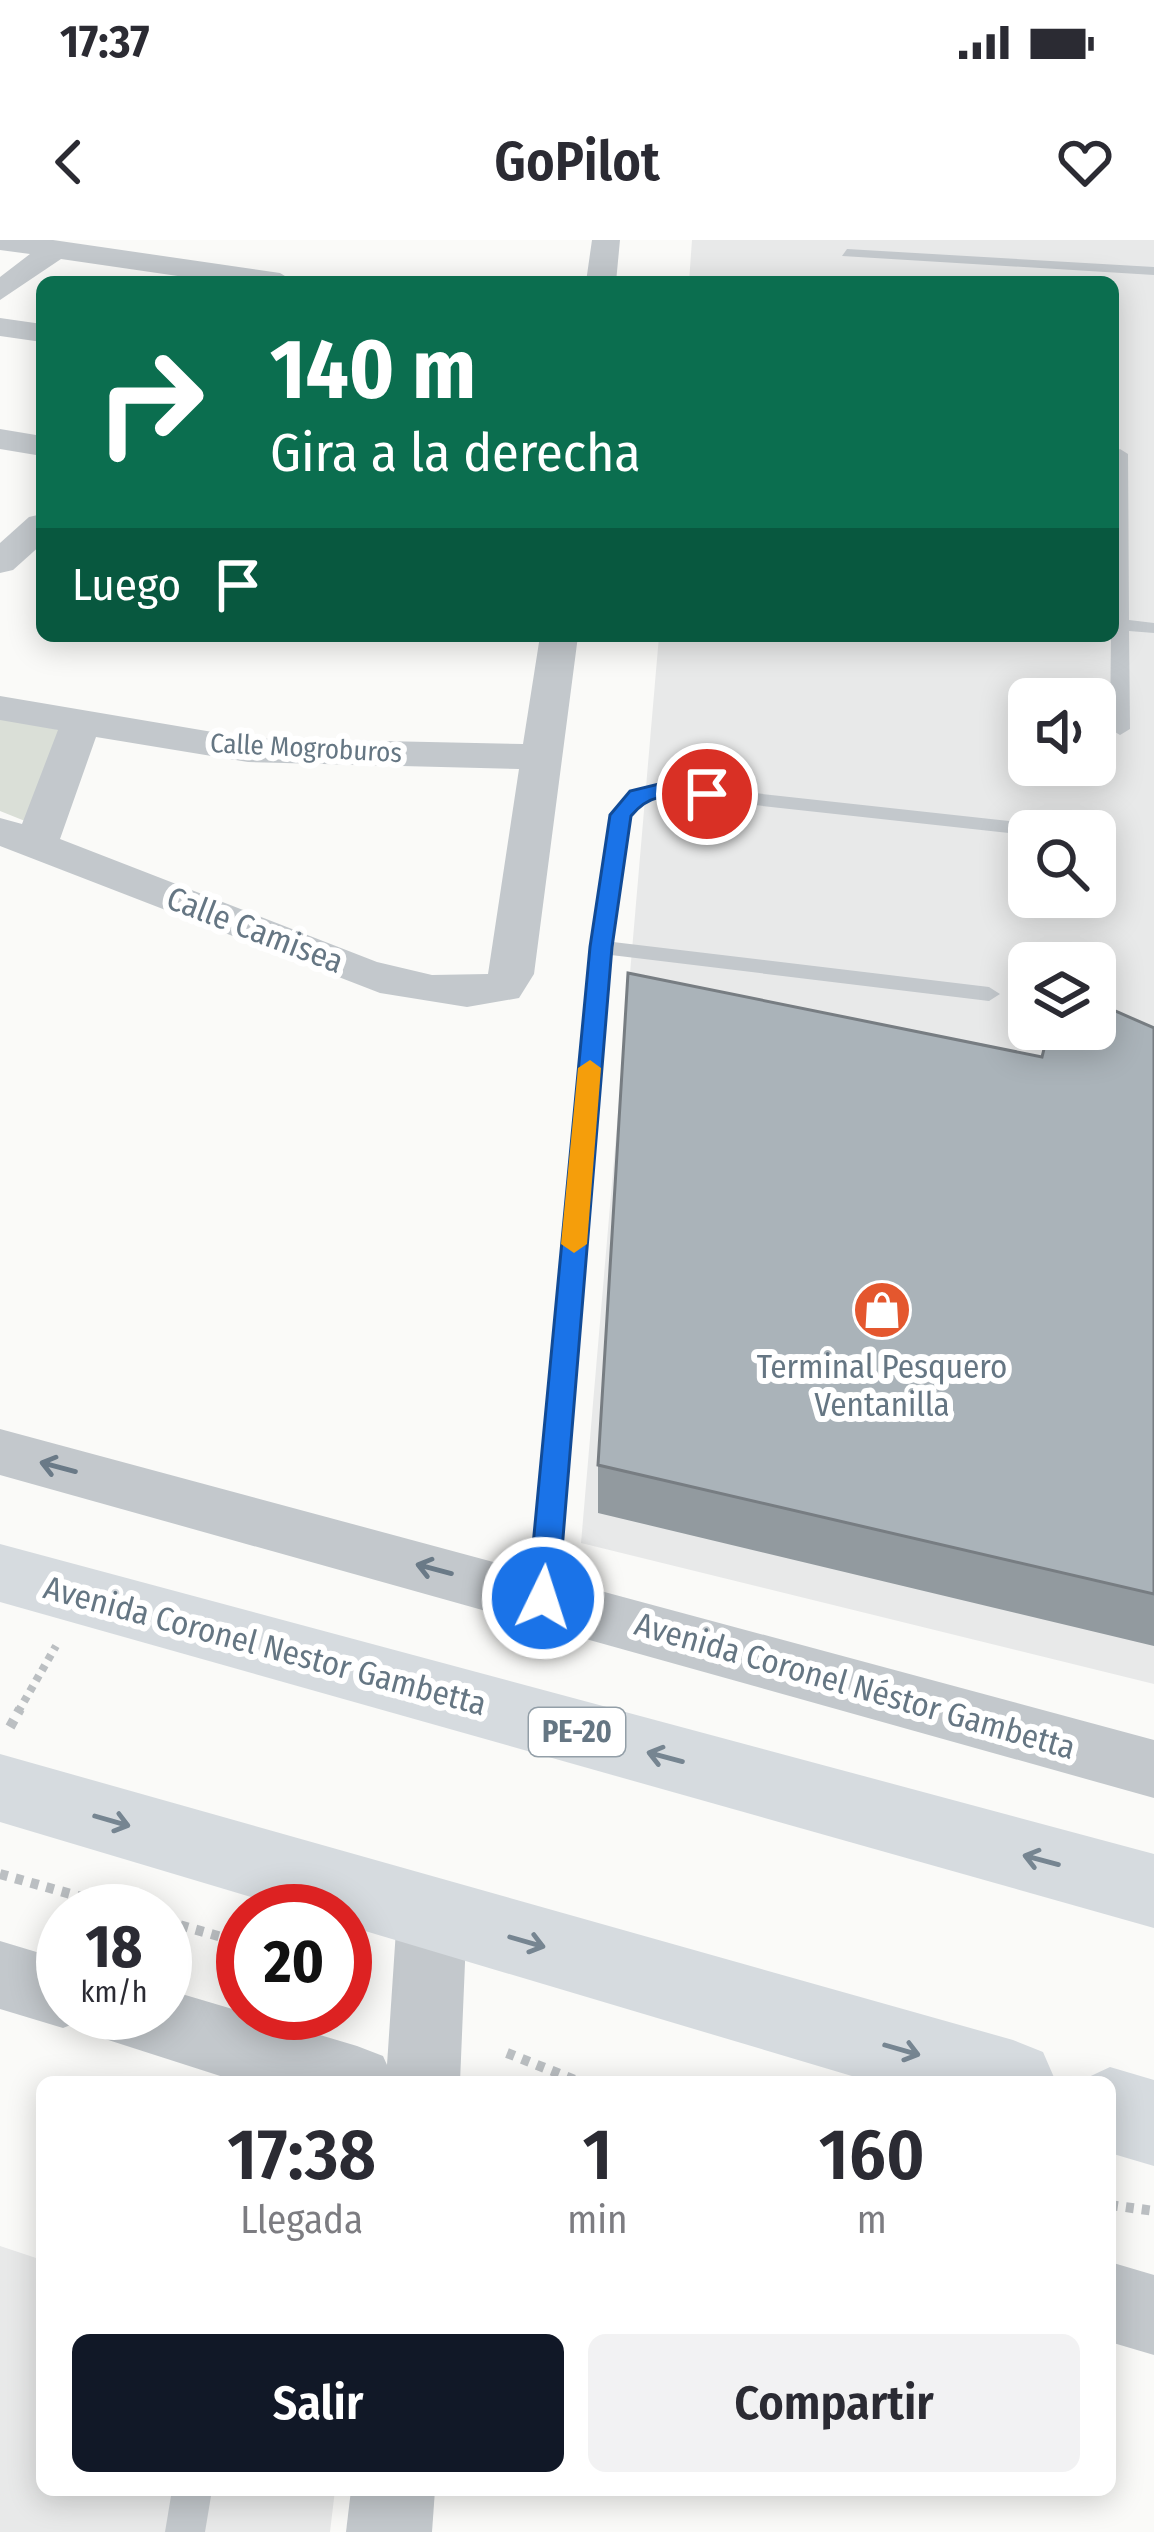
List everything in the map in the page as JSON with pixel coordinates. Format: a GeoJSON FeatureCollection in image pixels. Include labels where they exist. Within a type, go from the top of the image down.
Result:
{"type":"FeatureCollection","features":[{"type":"Feature","properties":{"kind":"highway","name":"Avenida Coronel Nestor Gambetta"},"geometry":{"type":"LineString","coordinates":[[0,1574],[1154,1892]]}},
{"type":"Feature","properties":{"kind":"highway"},"geometry":{"type":"LineString","coordinates":[[0,1788],[991,2076]]}},
{"type":"Feature","properties":{"kind":"highway"},"geometry":{"type":"LineString","coordinates":[[1116,2112],[1154,2122]]}},
{"type":"Feature","properties":{"kind":"street"},"geometry":{"type":"LineString","coordinates":[[602,276],[606,240]]}},
{"type":"Feature","properties":{"kind":"street"},"geometry":{"type":"LineString","coordinates":[[0,241],[239,276]]}},
{"type":"Feature","properties":{"kind":"street"},"geometry":{"type":"LineString","coordinates":[[0,291],[55,249]]}},
{"type":"Feature","properties":{"kind":"street"},"geometry":{"type":"LineString","coordinates":[[0,327],[36,332]]}},
{"type":"Feature","properties":{"kind":"street"},"geometry":{"type":"LineString","coordinates":[[0,439],[36,445]]}},
{"type":"Feature","properties":{"kind":"street"},"geometry":{"type":"LineString","coordinates":[[0,562],[36,530]]}},
{"type":"Feature","properties":{"kind":"street"},"geometry":{"type":"LineString","coordinates":[[0,574],[36,580]]}},
{"type":"Feature","properties":{"kind":"street"},"geometry":{"type":"LineString","coordinates":[[544,757],[558,642]]}},
{"type":"Feature","properties":{"kind":"street","name":"Calle Mogroburos"},"geometry":{"type":"LineString","coordinates":[[0,708],[248,750],[544,757]]}},
{"type":"Feature","properties":{"kind":"street"},"geometry":{"type":"LineString","coordinates":[[18,838],[80,725]]}},
{"type":"Feature","properties":{"kind":"street","name":"Calle Camisea"},"geometry":{"type":"LineString","coordinates":[[18,838],[364,971],[432,989],[479,993],[502,988],[511,974],[544,757]]}},
{"type":"Feature","properties":{"kind":"street","name":"Avenida Coronel Néstor Gambetta"},"geometry":{"type":"LineString","coordinates":[[0,1451],[1154,1769]]}},
{"type":"Feature","properties":{"kind":"street"},"geometry":{"type":"LineString","coordinates":[[423,2076],[432,1915]]}},
{"type":"Feature","properties":{"kind":"street"},"geometry":{"type":"LineString","coordinates":[[0,1975],[36,1986]]}},
{"type":"Feature","properties":{"kind":"street"},"geometry":{"type":"LineString","coordinates":[[192,2040],[260,2068],[315,2076]]}},
{"type":"Feature","properties":{"kind":"street"},"geometry":{"type":"LineString","coordinates":[[1116,2304],[1154,2315]]}},
{"type":"Feature","properties":{"kind":"street"},"geometry":{"type":"LineString","coordinates":[[389,2532],[392,2496]]}},
{"type":"Feature","properties":{"kind":"lane"},"geometry":{"type":"LineString","coordinates":[[847,253],[1154,271]]}},
{"type":"Feature","properties":{"kind":"lane"},"geometry":{"type":"LineString","coordinates":[[1119,496],[1120,454]]}},
{"type":"Feature","properties":{"kind":"lane"},"geometry":{"type":"LineString","coordinates":[[1119,624],[1154,628]]}},
{"type":"Feature","properties":{"kind":"lane"},"geometry":{"type":"LineString","coordinates":[[1117,642],[1120,729]]}},
{"type":"Feature","properties":{"kind":"lane"},"geometry":{"type":"LineString","coordinates":[[543,1598],[601,947],[620,815],[637,796],[663,789],[1008,826]]}},
{"type":"Feature","properties":{"kind":"lane"},"geometry":{"type":"LineString","coordinates":[[601,947],[989,994]]}},
{"type":"Feature","properties":{"kind":"lane"},"geometry":{"type":"LineString","coordinates":[[185,2532],[191,2496]]}},
{"type":"Feature","properties":{"kind":"path"},"geometry":{"type":"LineString","coordinates":[[0,1874],[36,1884]]}},
{"type":"Feature","properties":{"kind":"path"},"geometry":{"type":"LineString","coordinates":[[507,2053],[565,2076]]}},
{"type":"Feature","properties":{"kind":"path"},"geometry":{"type":"LineString","coordinates":[[1116,2207],[1154,2211]]}},
{"type":"Feature","properties":{"kind":"shaded area"},"geometry":{"type":"Polygon","coordinates":[[[692,240],[1154,240],[1154,1684],[581,1543],[658,642],[1119,642],[1119,276],[689,276],[692,240]]]}},
{"type":"Feature","properties":{"kind":"shaded area"},"geometry":{"type":"Polygon","coordinates":[[[0,718],[75,733],[25,821],[0,811],[0,718]]]}},
{"type":"Feature","properties":{"kind":"shaded area"},"geometry":{"type":"Polygon","coordinates":[[[0,2246],[36,2258],[36,2496],[334,2496],[330,2532],[0,2532],[0,2246]]]}},
{"type":"Feature","properties":{"kind":"building","name":"Terminal Pesquero Ventanilla"},"geometry":{"type":"Polygon","coordinates":[[[628,973],[1042,1057],[1044,1050],[1116,1050],[1116,1011],[1154,1028],[1154,1594],[598,1465],[628,973]]]}},
{"type":"Feature","properties":{"kind":"slow traffic"},"geometry":{"type":"LineString","coordinates":[[574,1244],[590,1068]]}},
{"type":"Feature","properties":{"kind":"place","name":"Terminal Pesquero Ventanilla"},"geometry":{"type":"Point","coordinates":[882,1310]}},
{"type":"Feature","properties":{"kind":"route"},"geometry":{"type":"LineString","coordinates":[[543,1598],[601,947],[620,815],[637,796],[663,789],[707,794]]}}]}
